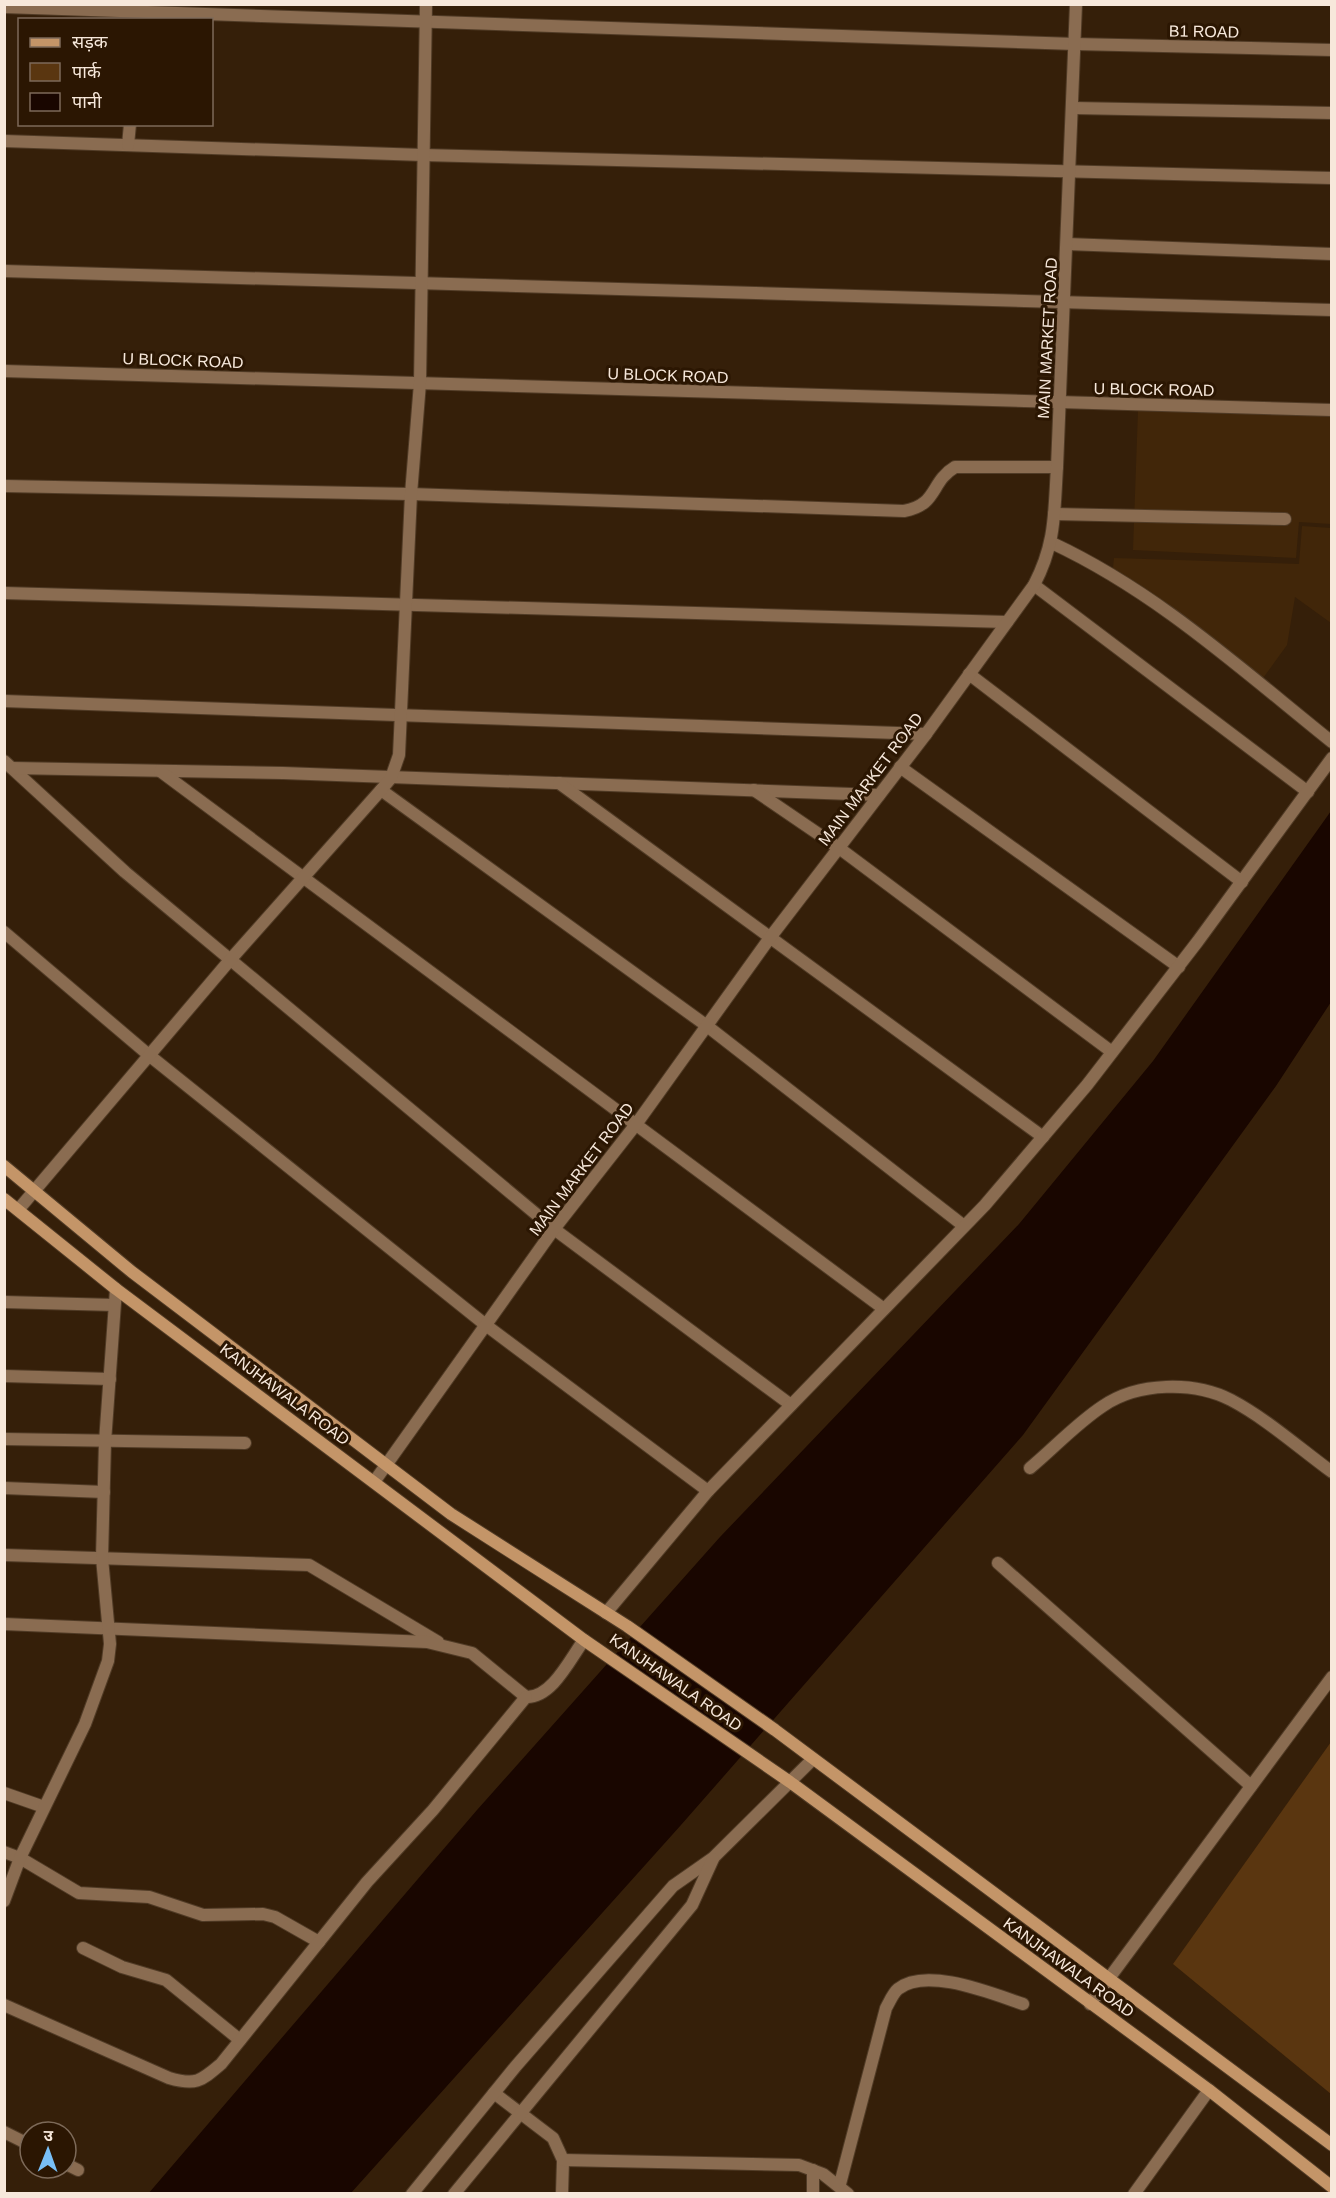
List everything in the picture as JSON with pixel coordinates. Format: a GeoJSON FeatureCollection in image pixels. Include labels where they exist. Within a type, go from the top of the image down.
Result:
{"type":"FeatureCollection","features":[{"type":"Feature","properties":{"kind":"main road","name":"KANJHAWALA ROAD"},"geometry":{"type":"LineString","coordinates":[[4,1166],[132,1272],[451,1514],[627,1626],[775,1730],[1332,2145]]}},
{"type":"Feature","properties":{"kind":"main road","name":"KANJHAWALA ROAD"},"geometry":{"type":"LineString","coordinates":[[4,1199],[116,1289],[584,1640],[790,1782],[1209,2090],[1332,2187]]}},
{"type":"Feature","properties":{"kind":"street"},"geometry":{"type":"LineString","coordinates":[[18,1210],[230,960],[381,790],[391,778],[399,755],[411,494],[420,383],[426,4]]}},
{"type":"Feature","properties":{"kind":"street","name":"MAIN MARKET ROAD"},"geometry":{"type":"LineString","coordinates":[[374,1482],[554,1229],[637,1123],[769,939],[926,734],[1034,585],[1047,561],[1052,543],[1057,467],[1071,171],[1076,4]]}},
{"type":"Feature","properties":{"kind":"street","name":"B1 ROAD"},"geometry":{"type":"LineString","coordinates":[[4,7],[1075,44],[1332,50]]}},
{"type":"Feature","properties":{"kind":"street"},"geometry":{"type":"LineString","coordinates":[[1073,108],[1332,113]]}},
{"type":"Feature","properties":{"kind":"street"},"geometry":{"type":"LineString","coordinates":[[128,145],[130,126]]}},
{"type":"Feature","properties":{"kind":"street"},"geometry":{"type":"LineString","coordinates":[[4,141],[423,155],[1332,178]]}},
{"type":"Feature","properties":{"kind":"street"},"geometry":{"type":"LineString","coordinates":[[1067,244],[1332,254]]}},
{"type":"Feature","properties":{"kind":"street"},"geometry":{"type":"LineString","coordinates":[[4,271],[1332,310]]}},
{"type":"Feature","properties":{"kind":"street","name":"U BLOCK ROAD"},"geometry":{"type":"LineString","coordinates":[[4,371],[1060,404],[1332,410]]}},
{"type":"Feature","properties":{"kind":"street"},"geometry":{"type":"LineString","coordinates":[[4,486],[411,494],[904,511],[920,508],[929,501],[944,474],[955,467],[1057,467]]}},
{"type":"Feature","properties":{"kind":"street"},"geometry":{"type":"LineString","coordinates":[[1054,514],[1285,519]]}},
{"type":"Feature","properties":{"kind":"street"},"geometry":{"type":"LineString","coordinates":[[1052,543],[1123,580],[1191,627],[1332,742]]}},
{"type":"Feature","properties":{"kind":"street"},"geometry":{"type":"LineString","coordinates":[[1034,585],[1308,792]]}},
{"type":"Feature","properties":{"kind":"street"},"geometry":{"type":"LineString","coordinates":[[4,593],[1007,622]]}},
{"type":"Feature","properties":{"kind":"street"},"geometry":{"type":"LineString","coordinates":[[969,674],[1242,882]]}},
{"type":"Feature","properties":{"kind":"street"},"geometry":{"type":"LineString","coordinates":[[4,700],[400,717],[926,734]]}},
{"type":"Feature","properties":{"kind":"street"},"geometry":{"type":"LineString","coordinates":[[606,1613],[708,1491],[964,1226],[1043,1137],[1179,967],[1332,758]]}},
{"type":"Feature","properties":{"kind":"street"},"geometry":{"type":"LineString","coordinates":[[8,764],[879,795]]}},
{"type":"Feature","properties":{"kind":"street"},"geometry":{"type":"LineString","coordinates":[[8,764],[124,872],[554,1229],[791,1405]]}},
{"type":"Feature","properties":{"kind":"street"},"geometry":{"type":"LineString","coordinates":[[900,767],[1179,967]]}},
{"type":"Feature","properties":{"kind":"street"},"geometry":{"type":"LineString","coordinates":[[160,771],[637,1123],[884,1309]]}},
{"type":"Feature","properties":{"kind":"street"},"geometry":{"type":"LineString","coordinates":[[559,783],[769,939],[1043,1137]]}},
{"type":"Feature","properties":{"kind":"street"},"geometry":{"type":"LineString","coordinates":[[381,790],[707,1026],[964,1226]]}},
{"type":"Feature","properties":{"kind":"street"},"geometry":{"type":"LineString","coordinates":[[753,790],[839,848],[1112,1052]]}},
{"type":"Feature","properties":{"kind":"street"},"geometry":{"type":"LineString","coordinates":[[4,932],[150,1056],[487,1326],[708,1491]]}},
{"type":"Feature","properties":{"kind":"street"},"geometry":{"type":"LineString","coordinates":[[4,1901],[44,1807],[99,1691],[108,1660],[108,1628],[102,1558],[105,1442],[116,1289]]}},
{"type":"Feature","properties":{"kind":"street"},"geometry":{"type":"LineString","coordinates":[[4,1302],[114,1305]]}},
{"type":"Feature","properties":{"kind":"street"},"geometry":{"type":"LineString","coordinates":[[4,1376],[110,1378]]}},
{"type":"Feature","properties":{"kind":"street"},"geometry":{"type":"LineString","coordinates":[[1030,1468],[1103,1406],[1128,1393],[1151,1388],[1175,1388],[1201,1391],[1229,1399],[1332,1472]]}},
{"type":"Feature","properties":{"kind":"street"},"geometry":{"type":"LineString","coordinates":[[4,1439],[245,1443]]}},
{"type":"Feature","properties":{"kind":"street"},"geometry":{"type":"LineString","coordinates":[[4,1488],[104,1492]]}},
{"type":"Feature","properties":{"kind":"street"},"geometry":{"type":"LineString","coordinates":[[4,1556],[309,1565],[446,1647]]}},
{"type":"Feature","properties":{"kind":"street"},"geometry":{"type":"LineString","coordinates":[[998,1563],[1251,1786]]}},
{"type":"Feature","properties":{"kind":"street"},"geometry":{"type":"LineString","coordinates":[[4,1624],[427,1642],[472,1653],[526,1697],[535,1698],[545,1692],[584,1640]]}},
{"type":"Feature","properties":{"kind":"street"},"geometry":{"type":"LineString","coordinates":[[1090,2004],[1332,1677]]}},
{"type":"Feature","properties":{"kind":"street"},"geometry":{"type":"LineString","coordinates":[[4,2005],[186,2083],[202,2080],[221,2064],[319,1942],[526,1697]]}},
{"type":"Feature","properties":{"kind":"street"},"geometry":{"type":"LineString","coordinates":[[412,2193],[673,1886],[713,1858],[813,1759]]}},
{"type":"Feature","properties":{"kind":"street"},"geometry":{"type":"LineString","coordinates":[[4,1793],[44,1807]]}},
{"type":"Feature","properties":{"kind":"street"},"geometry":{"type":"LineString","coordinates":[[4,1852],[21,1858],[79,1893],[149,1897],[203,1915],[264,1914],[281,1920],[319,1942]]}},
{"type":"Feature","properties":{"kind":"street"},"geometry":{"type":"LineString","coordinates":[[454,2193],[692,1905],[713,1858]]}},
{"type":"Feature","properties":{"kind":"street"},"geometry":{"type":"LineString","coordinates":[[83,1948],[122,1967],[166,1980],[240,2040]]}},
{"type":"Feature","properties":{"kind":"street"},"geometry":{"type":"LineString","coordinates":[[563,2160],[799,2165],[813,2170],[844,2189],[886,2008],[897,1989],[912,1982],[954,1982],[1023,2004]]}},
{"type":"Feature","properties":{"kind":"street"},"geometry":{"type":"LineString","coordinates":[[1134,2193],[1209,2090]]}},
{"type":"Feature","properties":{"kind":"street"},"geometry":{"type":"LineString","coordinates":[[495,2093],[553,2138],[563,2160],[562,2193]]}},
{"type":"Feature","properties":{"kind":"street"},"geometry":{"type":"LineString","coordinates":[[4,2132],[18,2139]]}},
{"type":"Feature","properties":{"kind":"street"},"geometry":{"type":"LineString","coordinates":[[813,2170],[813,2193]]}},
{"type":"Feature","properties":{"kind":"shaded area"},"geometry":{"type":"Polygon","coordinates":[[[1138,411],[1331,416],[1331,524],[1299,522],[1296,558],[1133,550],[1138,411]]]}},
{"type":"Feature","properties":{"kind":"shaded area"},"geometry":{"type":"Polygon","coordinates":[[[1302,526],[1331,528],[1331,623],[1295,597],[1287,645],[1261,681],[1112,576],[1114,558],[1299,564],[1302,526]]]}},
{"type":"Feature","properties":{"kind":"green space"},"geometry":{"type":"Polygon","coordinates":[[[1331,1742],[1331,2094],[1173,1964],[1331,1742]]]}},
{"type":"Feature","properties":{"kind":"water"},"geometry":{"type":"Polygon","coordinates":[[[1331,811],[1331,1002],[1276,1086],[1023,1435],[681,1825],[351,2193],[148,2194],[477,1810],[720,1537],[1019,1224],[1153,1061],[1331,811]]]}}]}
